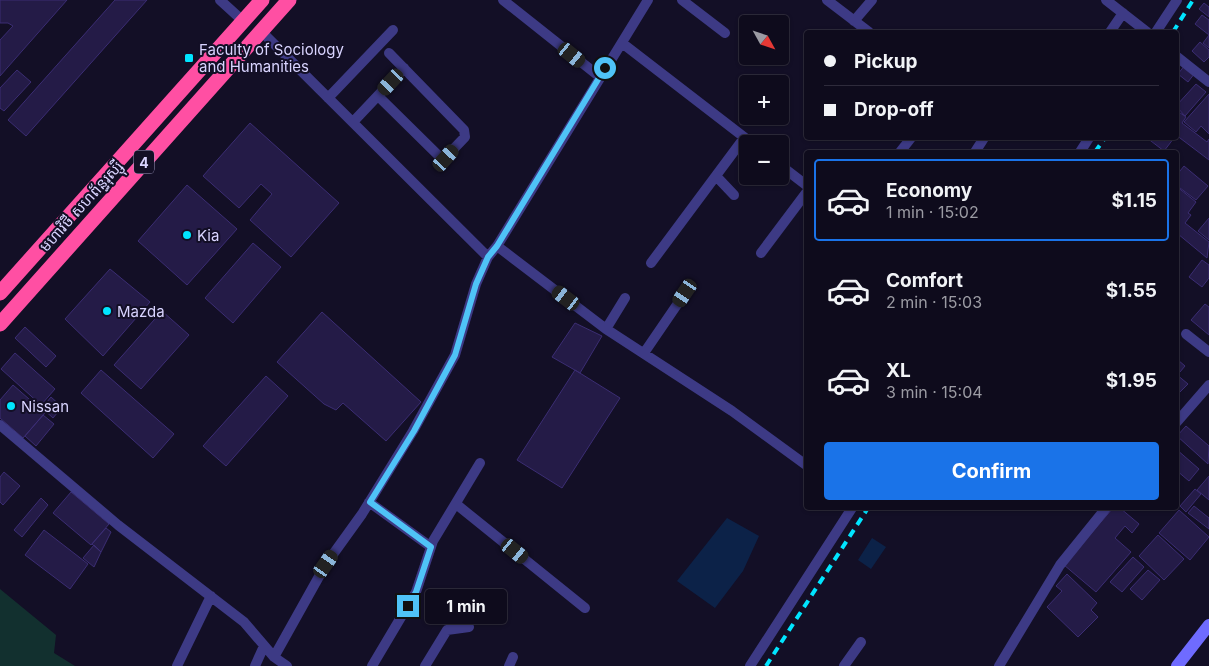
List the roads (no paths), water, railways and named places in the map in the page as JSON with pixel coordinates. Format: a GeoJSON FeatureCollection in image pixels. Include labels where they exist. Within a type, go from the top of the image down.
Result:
{"type":"FeatureCollection","features":[{"type":"Feature","properties":{"kind":"highway","name":"មហាវិថី សហព័ន្ធរុស្ស៊ី"},"geometry":{"type":"LineString","coordinates":[[0,293],[262,0]]}},
{"type":"Feature","properties":{"kind":"highway","name":"មហាវិថី សហព័ន្ធរុស្ស៊ី"},"geometry":{"type":"LineString","coordinates":[[0,324],[289,0]]}},
{"type":"Feature","properties":{"kind":"street"},"geometry":{"type":"LineString","coordinates":[[220,0],[243,21]]}},
{"type":"Feature","properties":{"kind":"street"},"geometry":{"type":"LineString","coordinates":[[504,0],[600,77]]}},
{"type":"Feature","properties":{"kind":"street"},"geometry":{"type":"LineString","coordinates":[[274,657],[326,564],[370,502],[414,431],[455,355],[476,284],[488,257],[497,246],[648,0]]}},
{"type":"Feature","properties":{"kind":"street"},"geometry":{"type":"LineString","coordinates":[[682,0],[725,33]]}},
{"type":"Feature","properties":{"kind":"street"},"geometry":{"type":"LineString","coordinates":[[827,0],[866,30]]}},
{"type":"Feature","properties":{"kind":"street"},"geometry":{"type":"LineString","coordinates":[[854,21],[872,0]]}},
{"type":"Feature","properties":{"kind":"street"},"geometry":{"type":"LineString","coordinates":[[1106,0],[1144,30]]}},
{"type":"Feature","properties":{"kind":"street"},"geometry":{"type":"LineString","coordinates":[[1157,30],[1178,0]]}},
{"type":"Feature","properties":{"kind":"street"},"geometry":{"type":"LineString","coordinates":[[1111,30],[1123,13]]}},
{"type":"Feature","properties":{"kind":"street"},"geometry":{"type":"LineString","coordinates":[[328,98],[393,30]]}},
{"type":"Feature","properties":{"kind":"street"},"geometry":{"type":"LineString","coordinates":[[261,31],[488,257]]}},
{"type":"Feature","properties":{"kind":"street"},"geometry":{"type":"LineString","coordinates":[[622,43],[740,135]]}},
{"type":"Feature","properties":{"kind":"street"},"geometry":{"type":"LineString","coordinates":[[378,96],[442,160],[446,158],[466,133],[389,53]]}},
{"type":"Feature","properties":{"kind":"street"},"geometry":{"type":"LineString","coordinates":[[1179,58],[1209,82]]}},
{"type":"Feature","properties":{"kind":"street"},"geometry":{"type":"LineString","coordinates":[[352,122],[404,68]]}},
{"type":"Feature","properties":{"kind":"street"},"geometry":{"type":"LineString","coordinates":[[902,150],[909,140]]}},
{"type":"Feature","properties":{"kind":"street"},"geometry":{"type":"LineString","coordinates":[[651,263],[716,176],[739,151]]}},
{"type":"Feature","properties":{"kind":"street"},"geometry":{"type":"LineString","coordinates":[[789,172],[804,183]]}},
{"type":"Feature","properties":{"kind":"street"},"geometry":{"type":"LineString","coordinates":[[716,176],[734,196]]}},
{"type":"Feature","properties":{"kind":"street"},"geometry":{"type":"LineString","coordinates":[[761,253],[804,196]]}},
{"type":"Feature","properties":{"kind":"street"},"geometry":{"type":"LineString","coordinates":[[497,246],[606,329],[732,411],[804,465]]}},
{"type":"Feature","properties":{"kind":"street"},"geometry":{"type":"LineString","coordinates":[[644,353],[685,293]]}},
{"type":"Feature","properties":{"kind":"street"},"geometry":{"type":"LineString","coordinates":[[606,329],[625,298]]}},
{"type":"Feature","properties":{"kind":"street"},"geometry":{"type":"LineString","coordinates":[[1186,334],[1209,352]]}},
{"type":"Feature","properties":{"kind":"street"},"geometry":{"type":"LineString","coordinates":[[1179,420],[1209,386]]}},
{"type":"Feature","properties":{"kind":"street"},"geometry":{"type":"LineString","coordinates":[[0,425],[118,525],[244,622],[274,657],[287,666]]}},
{"type":"Feature","properties":{"kind":"street"},"geometry":{"type":"LineString","coordinates":[[372,666],[416,592],[431,547],[480,463]]}},
{"type":"Feature","properties":{"kind":"street"},"geometry":{"type":"LineString","coordinates":[[370,502],[431,547]]}},
{"type":"Feature","properties":{"kind":"street"},"geometry":{"type":"LineString","coordinates":[[456,504],[585,608]]}},
{"type":"Feature","properties":{"kind":"street"},"geometry":{"type":"LineString","coordinates":[[750,666],[851,510]]}},
{"type":"Feature","properties":{"kind":"street"},"geometry":{"type":"LineString","coordinates":[[999,666],[1060,565],[1104,510]]}},
{"type":"Feature","properties":{"kind":"street"},"geometry":{"type":"LineString","coordinates":[[177,666],[211,596]]}},
{"type":"Feature","properties":{"kind":"street"},"geometry":{"type":"LineString","coordinates":[[1177,666],[1209,625]]}},
{"type":"Feature","properties":{"kind":"street"},"geometry":{"type":"LineString","coordinates":[[425,666],[447,630],[469,626]]}},
{"type":"Feature","properties":{"kind":"street"},"geometry":{"type":"LineString","coordinates":[[844,666],[861,642]]}},
{"type":"Feature","properties":{"kind":"street"},"geometry":{"type":"LineString","coordinates":[[255,666],[264,646]]}},
{"type":"Feature","properties":{"kind":"water"},"geometry":{"type":"Polygon","coordinates":[[[727,518],[759,536],[743,571],[715,608],[677,581],[727,518]]]}},
{"type":"Feature","properties":{"kind":"water"},"geometry":{"type":"Polygon","coordinates":[[[872,538],[886,547],[871,569],[858,560],[872,538]]]}},
{"type":"Feature","properties":{"kind":"railway"},"geometry":{"type":"LineString","coordinates":[[1174,30],[1193,0]]}},
{"type":"Feature","properties":{"kind":"railway"},"geometry":{"type":"LineString","coordinates":[[1096,150],[1104,140]]}},
{"type":"Feature","properties":{"kind":"railway"},"geometry":{"type":"LineString","coordinates":[[766,666],[867,510]]}},
{"type":"Feature","properties":{"kind":"place","name":"Faculty of Sociology and Humanities"},"geometry":{"type":"Point","coordinates":[189,58]}},
{"type":"Feature","properties":{"kind":"place","name":"Kia"},"geometry":{"type":"Point","coordinates":[187,235]}},
{"type":"Feature","properties":{"kind":"place","name":"Mazda"},"geometry":{"type":"Point","coordinates":[107,311]}},
{"type":"Feature","properties":{"kind":"place","name":"Nissan"},"geometry":{"type":"Point","coordinates":[11,406]}}]}
